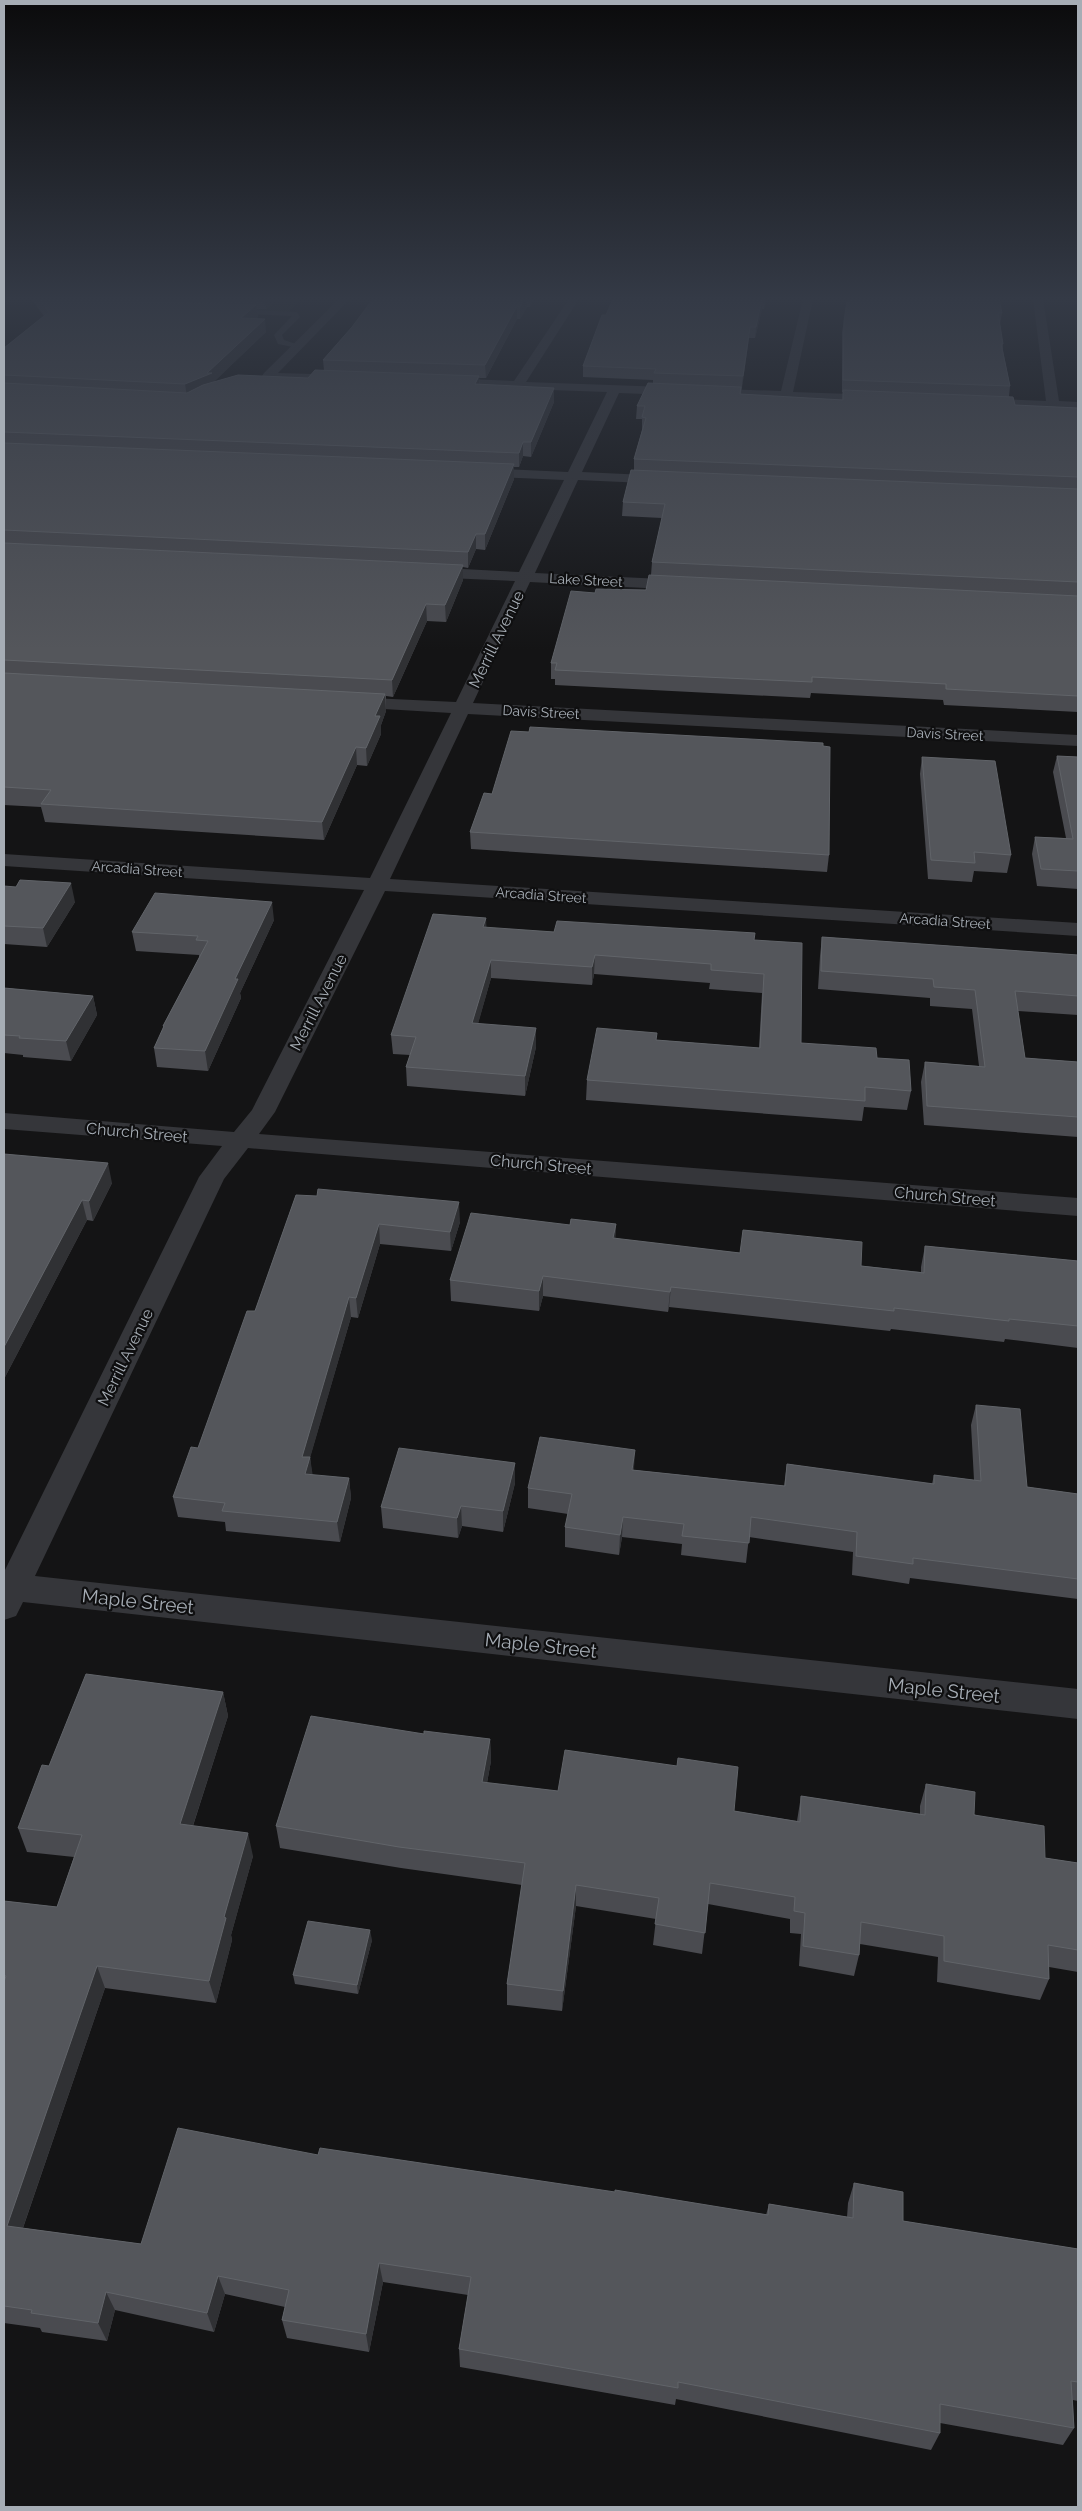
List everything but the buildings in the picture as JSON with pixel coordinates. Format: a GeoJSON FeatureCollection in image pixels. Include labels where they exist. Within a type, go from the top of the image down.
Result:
{"type":"FeatureCollection","features":[{"type":"Feature","properties":{"kind":"street","name":"Merrill Avenue"},"geometry":{"type":"LineString","coordinates":[[7,1593],[212,1177],[263,1112],[463,708],[602,416]]}},
{"type":"Feature","properties":{"kind":"street"},"geometry":{"type":"LineString","coordinates":[[458,471],[681,480]]}},
{"type":"Feature","properties":{"kind":"street","name":"Lake Street"},"geometry":{"type":"LineString","coordinates":[[407,572],[704,586]]}},
{"type":"Feature","properties":{"kind":"street","name":"Davis Street"},"geometry":{"type":"LineString","coordinates":[[330,701],[1078,741]]}},
{"type":"Feature","properties":{"kind":"street","name":"Arcadia Street"},"geometry":{"type":"LineString","coordinates":[[4,860],[1078,930]]}},
{"type":"Feature","properties":{"kind":"street","name":"Church Street"},"geometry":{"type":"LineString","coordinates":[[4,1121],[1078,1207]]}},
{"type":"Feature","properties":{"kind":"street","name":"Maple Street"},"geometry":{"type":"LineString","coordinates":[[7,1593],[1078,1704]]}}]}
